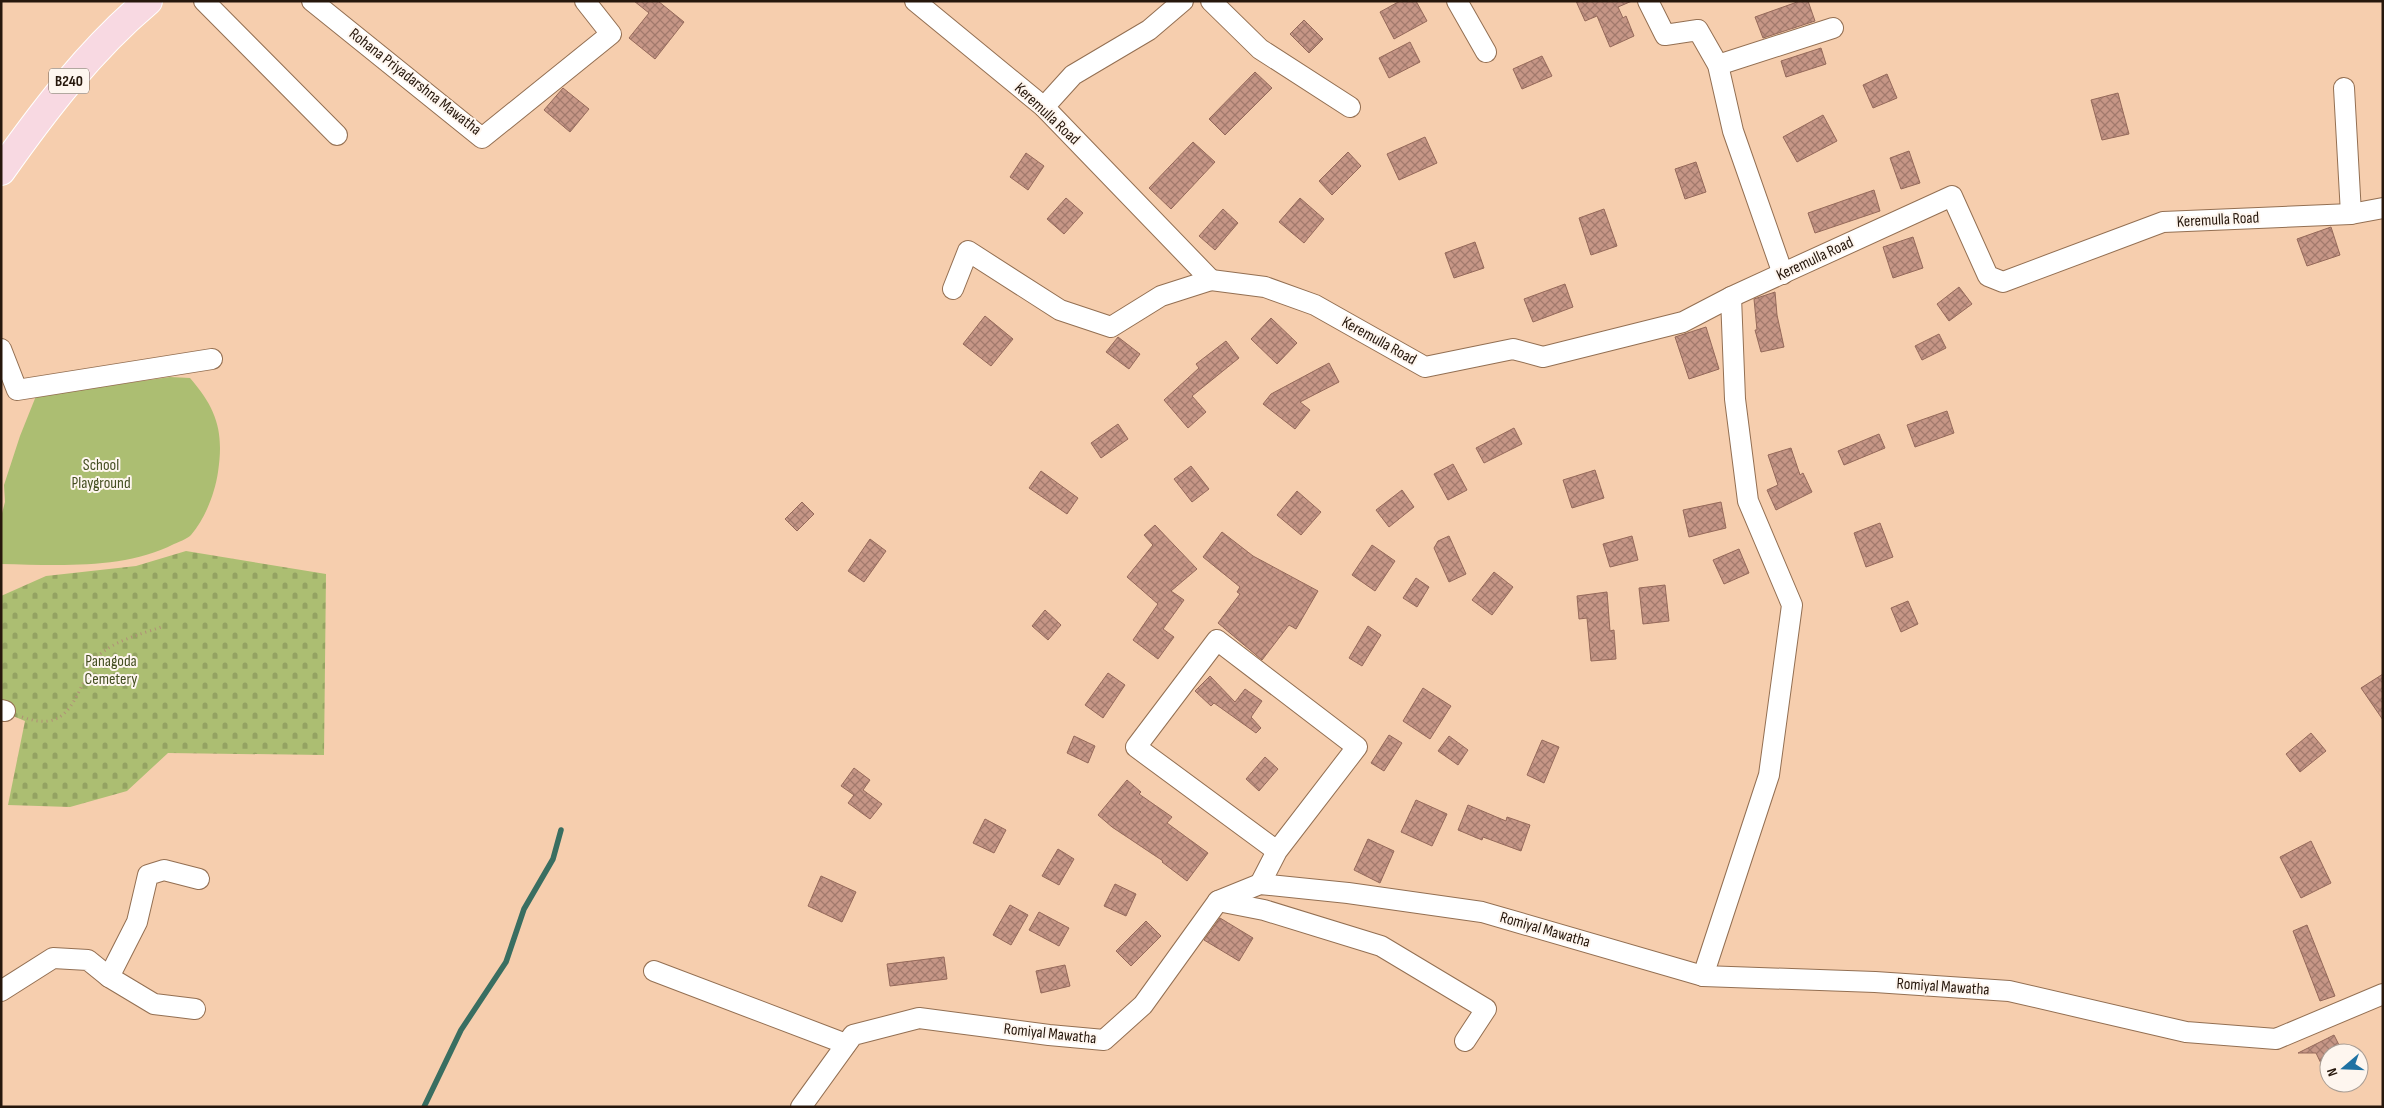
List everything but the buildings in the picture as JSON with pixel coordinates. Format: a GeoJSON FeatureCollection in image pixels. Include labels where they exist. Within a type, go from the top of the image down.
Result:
{"type":"FeatureCollection","features":[{"type":"Feature","properties":{"kind":"main road","name":"B240"},"geometry":{"type":"LineString","coordinates":[[1,171],[41,114],[85,60],[140,4]]}},
{"type":"Feature","properties":{"kind":"street"},"geometry":{"type":"LineString","coordinates":[[204,1],[337,135]]}},
{"type":"Feature","properties":{"kind":"street","name":"Rohana Priyadarshna Mawatha"},"geometry":{"type":"LineString","coordinates":[[312,1],[482,138],[611,34],[585,1]]}},
{"type":"Feature","properties":{"kind":"street","name":"Keremulla Road"},"geometry":{"type":"LineString","coordinates":[[915,1],[1044,107],[1211,280]]}},
{"type":"Feature","properties":{"kind":"street"},"geometry":{"type":"LineString","coordinates":[[1044,107],[1073,74],[1149,30],[1183,1]]}},
{"type":"Feature","properties":{"kind":"street"},"geometry":{"type":"LineString","coordinates":[[1212,1],[1260,49],[1350,107]]}},
{"type":"Feature","properties":{"kind":"street"},"geometry":{"type":"LineString","coordinates":[[1457,1],[1486,52]]}},
{"type":"Feature","properties":{"kind":"street"},"geometry":{"type":"LineString","coordinates":[[1648,1],[1665,35],[1698,30],[1718,65],[1733,131],[1783,274]]}},
{"type":"Feature","properties":{"kind":"street"},"geometry":{"type":"LineString","coordinates":[[1718,65],[1833,28]]}},
{"type":"Feature","properties":{"kind":"street"},"geometry":{"type":"LineString","coordinates":[[2344,88],[2351,214]]}},
{"type":"Feature","properties":{"kind":"street","name":"Keremulla Road"},"geometry":{"type":"LineString","coordinates":[[953,289],[968,250],[1060,310],[1111,327],[1162,296],[1211,280],[1265,286],[1315,305],[1425,366],[1513,349],[1543,358],[1683,322],[1731,297],[1952,196],[1988,276],[2003,282],[2163,222],[2351,214],[2383,208]]}},
{"type":"Feature","properties":{"kind":"street"},"geometry":{"type":"LineString","coordinates":[[1703,976],[1769,775],[1792,605],[1748,501],[1735,400],[1731,297]]}},
{"type":"Feature","properties":{"kind":"street"},"geometry":{"type":"LineString","coordinates":[[1,349],[17,390],[212,359]]}},
{"type":"Feature","properties":{"kind":"street"},"geometry":{"type":"LineString","coordinates":[[1260,884],[1277,851],[1357,747],[1217,640],[1136,747],[1277,851]]}},
{"type":"Feature","properties":{"kind":"street"},"geometry":{"type":"LineString","coordinates":[[109,977],[137,922],[148,875],[164,870],[199,879]]}},
{"type":"Feature","properties":{"kind":"street","name":"Romiyal Mawatha"},"geometry":{"type":"LineString","coordinates":[[801,1107],[853,1035],[919,1018],[1049,1035],[1104,1040],[1143,1005],[1218,901],[1260,884],[1348,893],[1482,912],[1703,976],[1876,982],[2009,991],[2186,1032],[2276,1039],[2383,994]]}},
{"type":"Feature","properties":{"kind":"street"},"geometry":{"type":"LineString","coordinates":[[1218,901],[1264,910],[1381,946],[1486,1009],[1465,1041]]}},
{"type":"Feature","properties":{"kind":"street"},"geometry":{"type":"LineString","coordinates":[[1,991],[53,958],[88,960],[109,977],[154,1004],[194,1009]]}},
{"type":"Feature","properties":{"kind":"street"},"geometry":{"type":"LineString","coordinates":[[654,971],[846,1044]]}},
{"type":"Feature","properties":{"kind":"path"},"geometry":{"type":"LineString","coordinates":[[3,710],[36,722],[52,721],[70,710],[96,658],[114,644],[164,626]]}},
{"type":"Feature","properties":{"kind":"green space","name":"School Playground"},"geometry":{"type":"Polygon","coordinates":[[[170,377],[190,378],[207,400],[219,433],[220,458],[214,488],[205,514],[191,535],[154,552],[112,562],[67,565],[1,564],[1,517],[5,502],[4,485],[20,436],[36,396],[170,377]]]}},
{"type":"Feature","properties":{"kind":"green space","name":"Panagoda Cemetery"},"geometry":{"type":"Polygon","coordinates":[[[186,551],[326,574],[324,755],[168,753],[127,791],[70,807],[8,805],[25,721],[1,711],[1,596],[46,576],[136,566],[186,551]]]}},
{"type":"Feature","properties":{"kind":"waterway"},"geometry":{"type":"LineString","coordinates":[[424,1107],[461,1030],[506,962],[524,909],[553,859],[561,830]]}}]}
